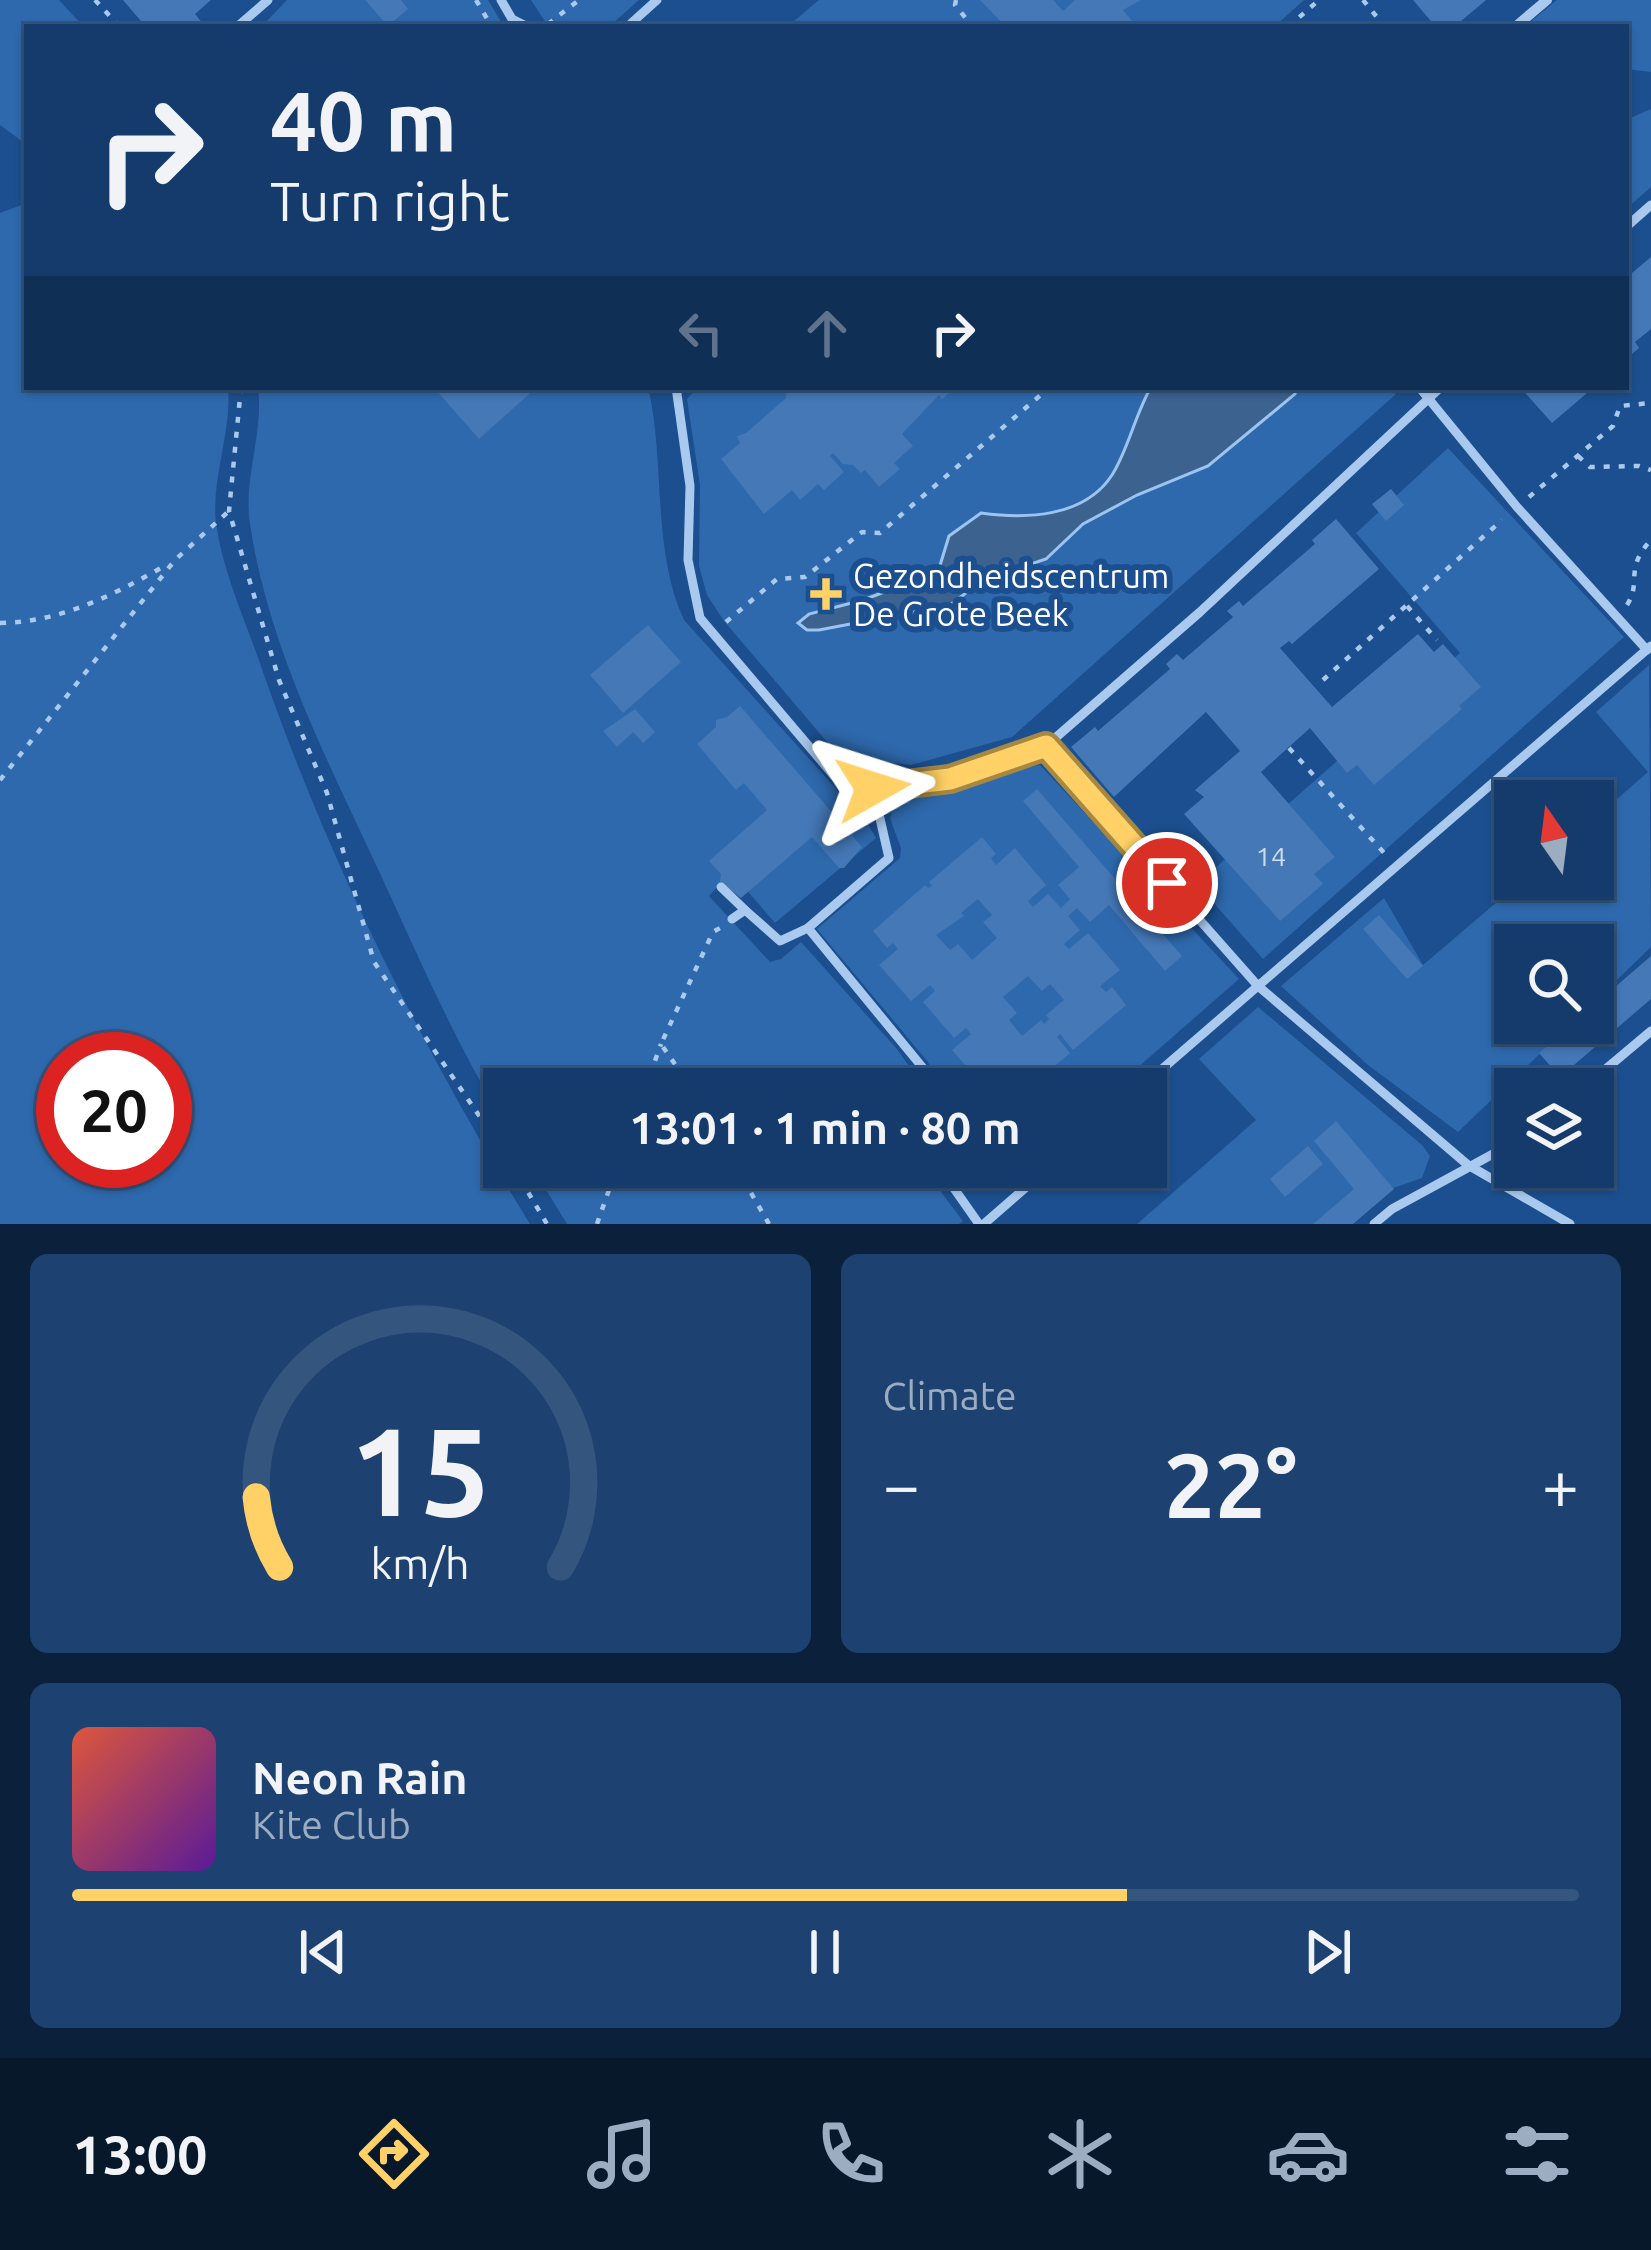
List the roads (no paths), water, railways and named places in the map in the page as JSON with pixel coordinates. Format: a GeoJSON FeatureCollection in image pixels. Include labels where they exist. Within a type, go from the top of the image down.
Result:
{"type":"FeatureCollection","features":[{"type":"Feature","properties":{"kind":"street"},"geometry":{"type":"LineString","coordinates":[[1519,24],[1547,0]]}},
{"type":"Feature","properties":{"kind":"lane"},"geometry":{"type":"LineString","coordinates":[[243,24],[268,0]]}},
{"type":"Feature","properties":{"kind":"lane"},"geometry":{"type":"LineString","coordinates":[[501,0],[512,19],[522,24]]}},
{"type":"Feature","properties":{"kind":"lane"},"geometry":{"type":"LineString","coordinates":[[630,24],[657,0]]}},
{"type":"Feature","properties":{"kind":"lane"},"geometry":{"type":"LineString","coordinates":[[676,390],[690,486],[688,560],[700,618],[835,777],[873,788],[950,779],[1046,746],[1199,612],[1437,390]]}},
{"type":"Feature","properties":{"kind":"lane"},"geometry":{"type":"LineString","coordinates":[[1163,1068],[1650,650],[1517,507],[1422,390]]}},
{"type":"Feature","properties":{"kind":"lane"},"geometry":{"type":"LineString","coordinates":[[1046,746],[1258,986],[1468,1165],[1570,1224]]}},
{"type":"Feature","properties":{"kind":"lane"},"geometry":{"type":"LineString","coordinates":[[721,887],[780,941],[808,928],[889,858],[873,788]]}},
{"type":"Feature","properties":{"kind":"lane"},"geometry":{"type":"LineString","coordinates":[[732,919],[745,910]]}},
{"type":"Feature","properties":{"kind":"lane"},"geometry":{"type":"LineString","coordinates":[[808,928],[923,1068]]}},
{"type":"Feature","properties":{"kind":"lane"},"geometry":{"type":"LineString","coordinates":[[1607,1068],[1651,1031]]}},
{"type":"Feature","properties":{"kind":"lane"},"geometry":{"type":"LineString","coordinates":[[1374,1224],[1494,1152]]}},
{"type":"Feature","properties":{"kind":"lane"},"geometry":{"type":"LineString","coordinates":[[954,1188],[981,1224],[1024,1188]]}},
{"type":"Feature","properties":{"kind":"place","name":"Gezondheidscentrum De Grote Beek"},"geometry":{"type":"Point","coordinates":[826,594]}}]}
